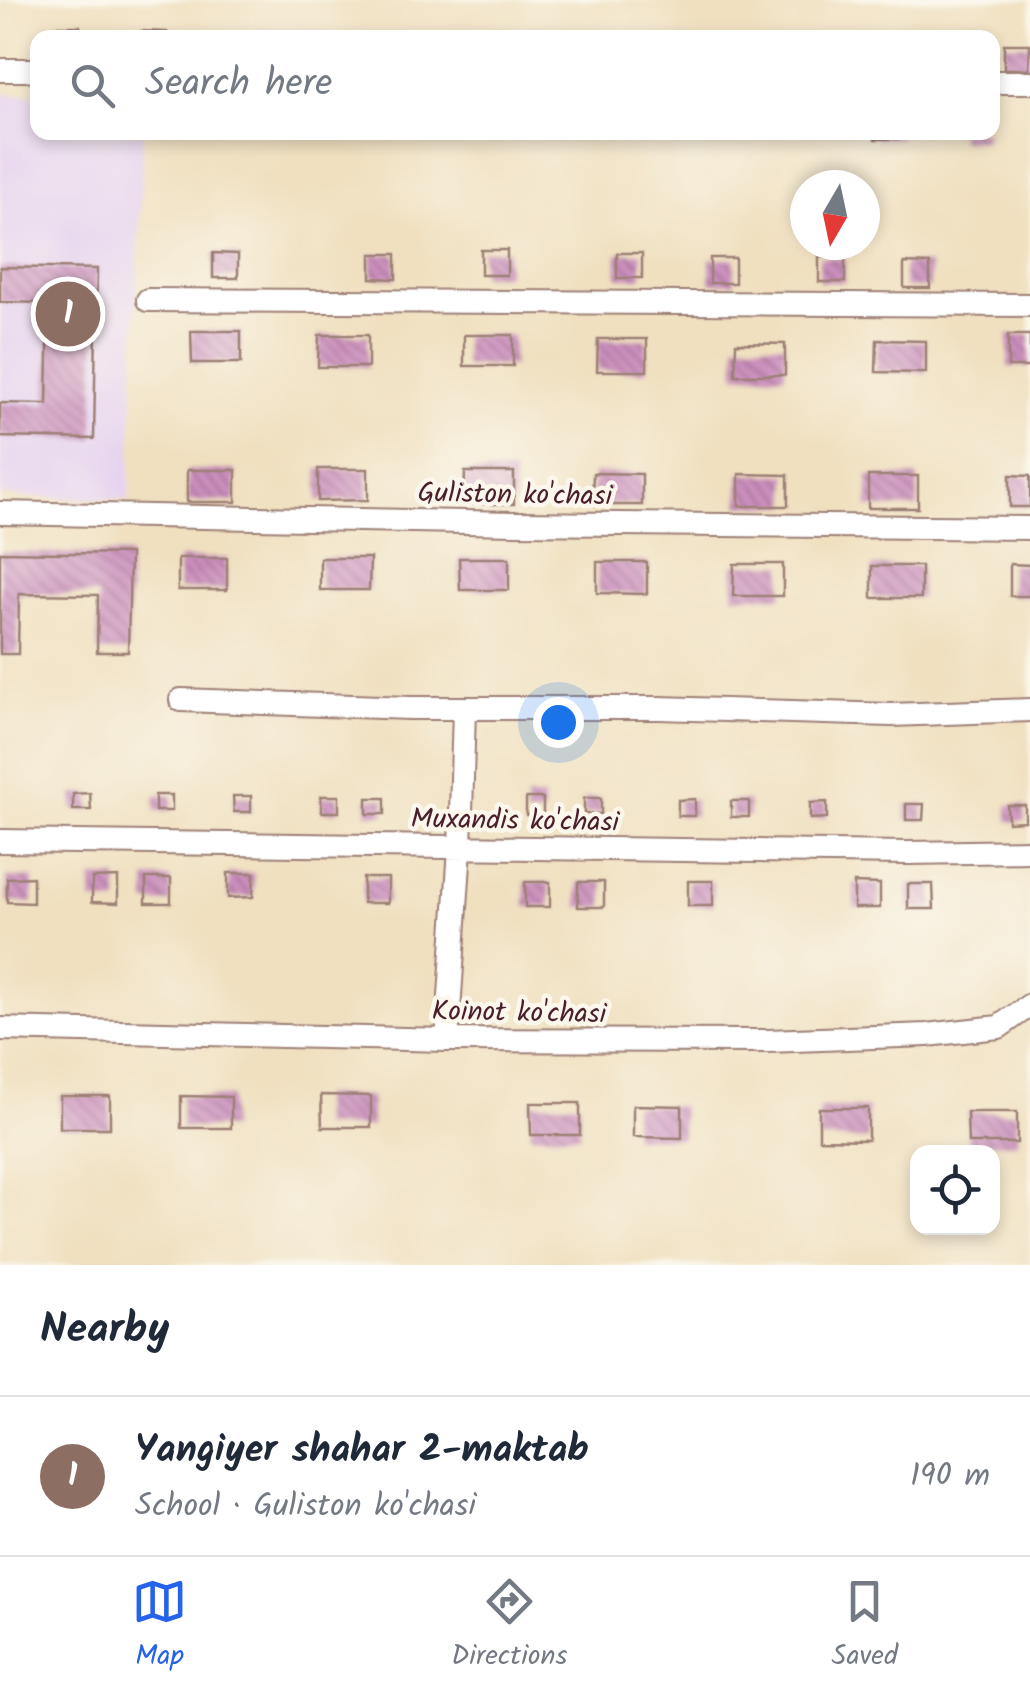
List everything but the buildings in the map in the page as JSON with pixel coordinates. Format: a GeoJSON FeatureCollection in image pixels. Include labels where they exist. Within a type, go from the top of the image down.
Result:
{"type":"FeatureCollection","features":[{"type":"Feature","properties":{"kind":"street"},"geometry":{"type":"LineString","coordinates":[[0,70],[30,70]]}},
{"type":"Feature","properties":{"kind":"street"},"geometry":{"type":"LineString","coordinates":[[1000,82],[1030,82]]}},
{"type":"Feature","properties":{"kind":"street"},"geometry":{"type":"LineString","coordinates":[[148,300],[1030,305]]}},
{"type":"Feature","properties":{"kind":"street","name":"Guliston ko'chasi"},"geometry":{"type":"LineString","coordinates":[[0,513],[1030,528]]}},
{"type":"Feature","properties":{"kind":"street"},"geometry":{"type":"LineString","coordinates":[[181,700],[892,715],[1030,710]]}},
{"type":"Feature","properties":{"kind":"street"},"geometry":{"type":"LineString","coordinates":[[447,1040],[460,848],[464,708]]}},
{"type":"Feature","properties":{"kind":"street","name":"Muxandis ko'chasi"},"geometry":{"type":"LineString","coordinates":[[0,841],[908,854],[1030,850]]}},
{"type":"Feature","properties":{"kind":"street","name":"Koinot ko'chasi"},"geometry":{"type":"LineString","coordinates":[[0,1030],[447,1040],[768,1041],[998,1027],[1030,1005]]}},
{"type":"Feature","properties":{"kind":"shaded area"},"geometry":{"type":"Polygon","coordinates":[[[0,94],[30,95],[30,140],[143,140],[129,500],[0,496],[0,94]]]}},
{"type":"Feature","properties":{"kind":"place","name":"Yangiyer shahar 2-maktab"},"geometry":{"type":"Point","coordinates":[68,314]}}]}
